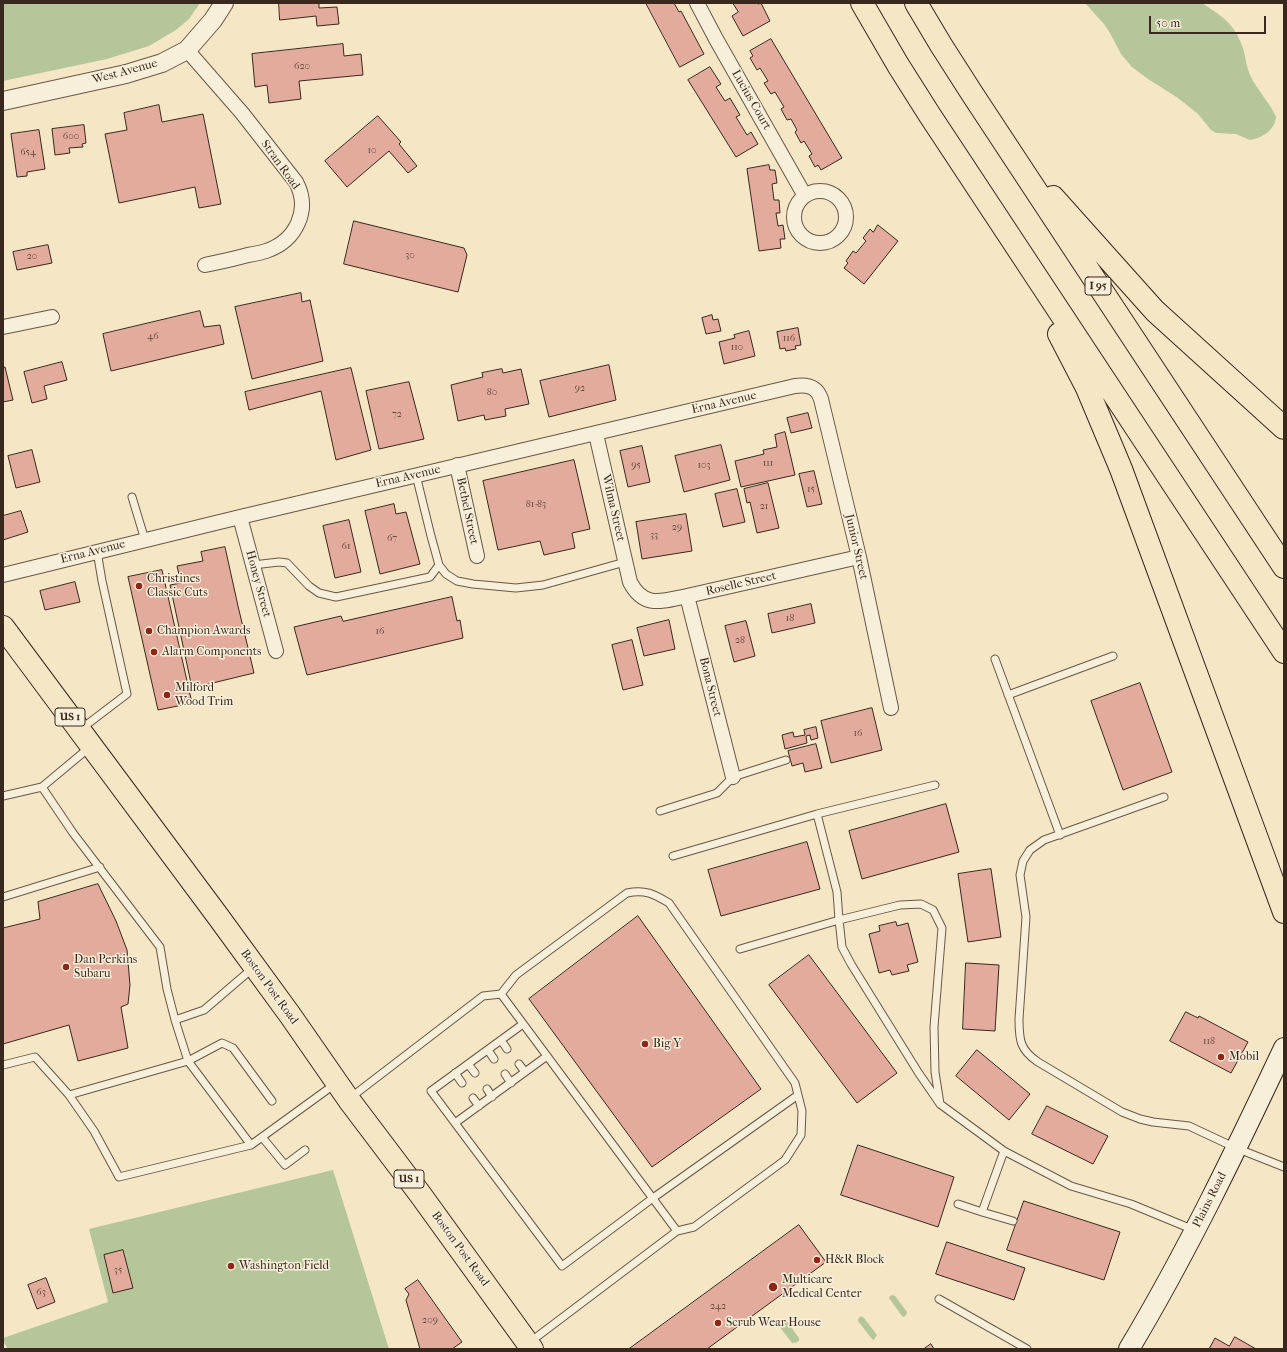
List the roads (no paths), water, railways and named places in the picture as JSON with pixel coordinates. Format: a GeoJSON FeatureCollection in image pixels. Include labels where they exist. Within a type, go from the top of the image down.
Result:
{"type":"FeatureCollection","features":[{"type":"Feature","properties":{"kind":"main road"},"geometry":{"type":"LineString","coordinates":[[862,3],[898,65],[992,210],[1284,652]]}},
{"type":"Feature","properties":{"kind":"main road","name":"I 95"},"geometry":{"type":"LineString","coordinates":[[916,3],[941,46],[1003,142],[1284,567]]}},
{"type":"Feature","properties":{"kind":"main road"},"geometry":{"type":"LineString","coordinates":[[1003,142],[1155,311],[1284,428]]}},
{"type":"Feature","properties":{"kind":"main road"},"geometry":{"type":"LineString","coordinates":[[992,210],[1070,354],[1087,388],[1109,440],[1284,912]]}},
{"type":"Feature","properties":{"kind":"main road","name":"Boston Post Road"},"geometry":{"type":"LineString","coordinates":[[3,627],[254,966],[343,1091],[530,1346]]}},
{"type":"Feature","properties":{"kind":"main road","name":"Plains Road"},"geometry":{"type":"LineString","coordinates":[[1130,1349],[1236,1148],[1284,1048]]}},
{"type":"Feature","properties":{"kind":"street","name":"West Avenue"},"geometry":{"type":"LineString","coordinates":[[3,101],[145,69],[162,63],[186,50],[213,20],[224,3]]}},
{"type":"Feature","properties":{"kind":"street","name":"Lucius Court"},"geometry":{"type":"LineString","coordinates":[[697,3],[805,196]]}},
{"type":"Feature","properties":{"kind":"street","name":"Stran Road"},"geometry":{"type":"LineString","coordinates":[[186,50],[242,113],[296,182],[300,189],[302,201],[300,222],[288,238],[278,246],[266,252],[205,265]]}},
{"type":"Feature","properties":{"kind":"street"},"geometry":{"type":"LineString","coordinates":[[3,327],[52,317]]}},
{"type":"Feature","properties":{"kind":"street","name":"Erna Avenue"},"geometry":{"type":"LineString","coordinates":[[3,575],[457,465],[596,434],[795,386],[805,385],[814,388]]}},
{"type":"Feature","properties":{"kind":"street","name":"Junior Street"},"geometry":{"type":"LineString","coordinates":[[814,388],[818,392],[821,400],[859,556],[891,708]]}},
{"type":"Feature","properties":{"kind":"street","name":"Wilma Street"},"geometry":{"type":"LineString","coordinates":[[596,434],[630,582]]}},
{"type":"Feature","properties":{"kind":"street","name":"Bethel Street"},"geometry":{"type":"LineString","coordinates":[[457,465],[477,556]]}},
{"type":"Feature","properties":{"kind":"street","name":"Honey Street"},"geometry":{"type":"LineString","coordinates":[[240,517],[276,650]]}},
{"type":"Feature","properties":{"kind":"street","name":"Roselle Street"},"geometry":{"type":"LineString","coordinates":[[630,582],[635,591],[641,597],[649,602],[659,601],[687,596],[859,556]]}},
{"type":"Feature","properties":{"kind":"street","name":"Bona Street"},"geometry":{"type":"LineString","coordinates":[[687,596],[733,777]]}},
{"type":"Feature","properties":{"kind":"lane"},"geometry":{"type":"LineString","coordinates":[[416,475],[431,536],[440,565],[451,578],[464,583],[516,588],[542,584],[626,562]]}},
{"type":"Feature","properties":{"kind":"lane"},"geometry":{"type":"LineString","coordinates":[[132,497],[145,540]]}},
{"type":"Feature","properties":{"kind":"lane"},"geometry":{"type":"LineString","coordinates":[[3,796],[42,786],[127,694],[102,581],[97,551]]}},
{"type":"Feature","properties":{"kind":"lane"},"geometry":{"type":"LineString","coordinates":[[253,565],[279,562],[287,563],[309,586],[320,593],[336,598],[430,577],[440,565]]}},
{"type":"Feature","properties":{"kind":"lane"},"geometry":{"type":"LineString","coordinates":[[1008,695],[1113,656]]}},
{"type":"Feature","properties":{"kind":"lane"},"geometry":{"type":"LineString","coordinates":[[994,659],[1060,835]]}},
{"type":"Feature","properties":{"kind":"lane"},"geometry":{"type":"LineString","coordinates":[[660,811],[717,793],[733,777],[786,760]]}},
{"type":"Feature","properties":{"kind":"lane"},"geometry":{"type":"LineString","coordinates":[[673,856],[817,814],[935,785]]}},
{"type":"Feature","properties":{"kind":"lane"},"geometry":{"type":"LineString","coordinates":[[42,786],[73,833],[160,947],[167,990],[188,1061],[251,1145]]}},
{"type":"Feature","properties":{"kind":"lane"},"geometry":{"type":"LineString","coordinates":[[1164,797],[1044,840],[1030,850],[1021,867],[1020,883],[1026,917],[1019,1019],[1019,1035],[1023,1048],[1038,1062],[1122,1112],[1140,1120],[1189,1126],[1236,1148],[1284,1167]]}},
{"type":"Feature","properties":{"kind":"lane"},"geometry":{"type":"LineString","coordinates":[[817,814],[837,892],[842,947],[918,1072],[940,1104],[1004,1151],[1070,1186],[1131,1204],[1194,1230]]}},
{"type":"Feature","properties":{"kind":"lane"},"geometry":{"type":"LineString","coordinates":[[3,897],[100,867]]}},
{"type":"Feature","properties":{"kind":"lane"},"geometry":{"type":"LineString","coordinates":[[3,1065],[35,1057],[69,1095],[94,1131],[119,1177],[251,1145],[262,1137],[343,1091],[483,996],[501,994],[516,975],[628,893],[639,891],[655,895],[669,903],[795,1084],[802,1111],[801,1135],[785,1160],[694,1227],[677,1231],[530,1346]]}},
{"type":"Feature","properties":{"kind":"lane"},"geometry":{"type":"LineString","coordinates":[[740,949],[839,920],[900,905],[921,904],[933,910],[942,928],[934,1027],[936,1072],[940,1104]]}},
{"type":"Feature","properties":{"kind":"lane"},"geometry":{"type":"LineString","coordinates":[[175,1020],[204,1010],[254,966]]}},
{"type":"Feature","properties":{"kind":"lane"},"geometry":{"type":"LineString","coordinates":[[501,994],[677,1231]]}},
{"type":"Feature","properties":{"kind":"lane"},"geometry":{"type":"LineString","coordinates":[[523,1024],[431,1091],[562,1266],[653,1198],[798,1095]]}},
{"type":"Feature","properties":{"kind":"lane"},"geometry":{"type":"LineString","coordinates":[[501,1040],[508,1049]]}},
{"type":"Feature","properties":{"kind":"lane"},"geometry":{"type":"LineString","coordinates":[[69,1095],[188,1061],[222,1043],[233,1048],[272,1101]]}},
{"type":"Feature","properties":{"kind":"lane"},"geometry":{"type":"LineString","coordinates":[[488,1050],[494,1059]]}},
{"type":"Feature","properties":{"kind":"lane"},"geometry":{"type":"LineString","coordinates":[[455,1123],[547,1056]]}},
{"type":"Feature","properties":{"kind":"lane"},"geometry":{"type":"LineString","coordinates":[[468,1064],[475,1073]]}},
{"type":"Feature","properties":{"kind":"lane"},"geometry":{"type":"LineString","coordinates":[[519,1064],[525,1072]]}},
{"type":"Feature","properties":{"kind":"lane"},"geometry":{"type":"LineString","coordinates":[[455,1073],[462,1083]]}},
{"type":"Feature","properties":{"kind":"lane"},"geometry":{"type":"LineString","coordinates":[[504,1074],[511,1082]]}},
{"type":"Feature","properties":{"kind":"lane"},"geometry":{"type":"LineString","coordinates":[[487,1089],[492,1096]]}},
{"type":"Feature","properties":{"kind":"lane"},"geometry":{"type":"LineString","coordinates":[[473,1098],[479,1106]]}},
{"type":"Feature","properties":{"kind":"lane"},"geometry":{"type":"LineString","coordinates":[[262,1137],[285,1166],[305,1150]]}},
{"type":"Feature","properties":{"kind":"lane"},"geometry":{"type":"LineString","coordinates":[[982,1212],[1004,1151]]}},
{"type":"Feature","properties":{"kind":"lane"},"geometry":{"type":"LineString","coordinates":[[958,1204],[1013,1221]]}},
{"type":"Feature","properties":{"kind":"lane"},"geometry":{"type":"LineString","coordinates":[[939,1299],[1027,1349]]}},
{"type":"Feature","properties":{"kind":"place","name":"Christines Classic Cuts"},"geometry":{"type":"Point","coordinates":[139,586]}},
{"type":"Feature","properties":{"kind":"place","name":"Champion Awards"},"geometry":{"type":"Point","coordinates":[149,631]}},
{"type":"Feature","properties":{"kind":"place","name":"Alarm Components"},"geometry":{"type":"Point","coordinates":[154,652]}},
{"type":"Feature","properties":{"kind":"place","name":"Milford Wood Trim"},"geometry":{"type":"Point","coordinates":[167,695]}},
{"type":"Feature","properties":{"kind":"place","name":"Dan Perkins Subaru"},"geometry":{"type":"Point","coordinates":[66,967]}},
{"type":"Feature","properties":{"kind":"place","name":"Big Y"},"geometry":{"type":"Point","coordinates":[645,1044]}},
{"type":"Feature","properties":{"kind":"place","name":"Mobil"},"geometry":{"type":"Point","coordinates":[1221,1057]}},
{"type":"Feature","properties":{"kind":"place","name":"H&R Block"},"geometry":{"type":"Point","coordinates":[817,1260]}},
{"type":"Feature","properties":{"kind":"place","name":"Washington Field"},"geometry":{"type":"Point","coordinates":[231,1266]}},
{"type":"Feature","properties":{"kind":"place","name":"Multicare Medical Center"},"geometry":{"type":"Point","coordinates":[773,1287]}},
{"type":"Feature","properties":{"kind":"place","name":"Scrub Wear House"},"geometry":{"type":"Point","coordinates":[718,1323]}}]}
